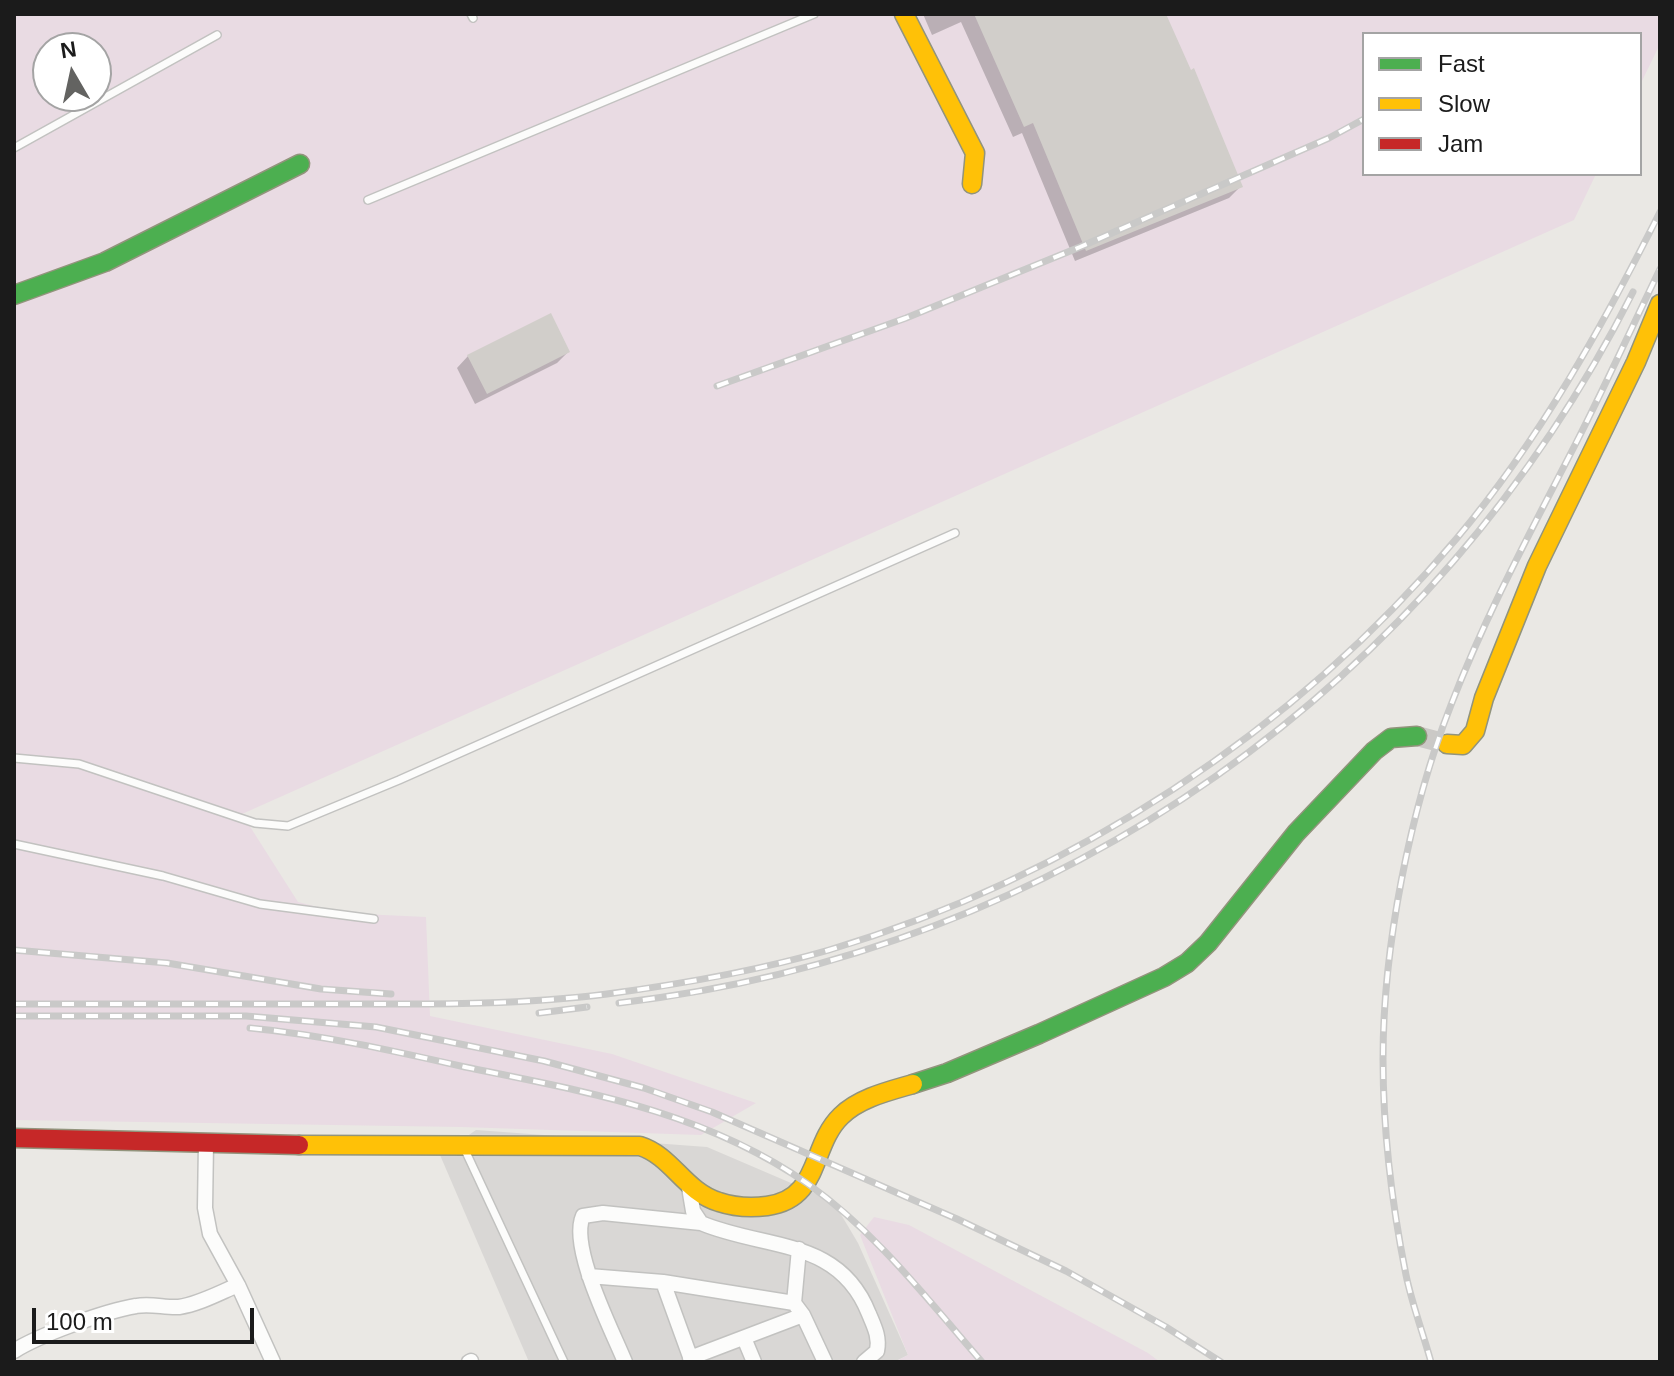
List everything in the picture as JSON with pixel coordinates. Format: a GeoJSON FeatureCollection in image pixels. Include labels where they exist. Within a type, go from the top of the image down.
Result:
{"type":"FeatureCollection","features":[{"type":"Feature","properties":{"kind":"street"},"geometry":{"type":"LineString","coordinates":[[904,14],[975,153],[972,184]]}},
{"type":"Feature","properties":{"kind":"street"},"geometry":{"type":"LineString","coordinates":[[14,295],[105,262],[300,164]]}},
{"type":"Feature","properties":{"kind":"street"},"geometry":{"type":"LineString","coordinates":[[1447,744],[1463,745],[1472,737],[1484,698],[1537,566],[1636,362],[1660,304]]}},
{"type":"Feature","properties":{"kind":"street"},"geometry":{"type":"LineString","coordinates":[[14,1138],[464,1147],[640,1146],[652,1149],[663,1157],[689,1187],[719,1204],[767,1205],[792,1199],[806,1183],[826,1133],[836,1118],[851,1107],[944,1074],[1091,1011],[1194,958],[1284,846],[1328,797],[1389,740],[1405,735],[1417,736]]}},
{"type":"Feature","properties":{"kind":"street"},"geometry":{"type":"LineString","coordinates":[[206,1143],[205,1208],[210,1234],[238,1285],[273,1362]]}},
{"type":"Feature","properties":{"kind":"street"},"geometry":{"type":"LineString","coordinates":[[689,1187],[693,1211],[701,1223]]}},
{"type":"Feature","properties":{"kind":"street"},"geometry":{"type":"LineString","coordinates":[[625,1362],[589,1276],[579,1233],[583,1216],[603,1213],[701,1223],[799,1249],[835,1267],[850,1279],[863,1298],[879,1344],[877,1351],[864,1362]]}},
{"type":"Feature","properties":{"kind":"street"},"geometry":{"type":"LineString","coordinates":[[799,1249],[799,1309],[825,1362]]}},
{"type":"Feature","properties":{"kind":"street"},"geometry":{"type":"LineString","coordinates":[[589,1276],[663,1282],[799,1309]]}},
{"type":"Feature","properties":{"kind":"street"},"geometry":{"type":"LineString","coordinates":[[663,1282],[691,1360],[744,1338],[799,1309]]}},
{"type":"Feature","properties":{"kind":"street"},"geometry":{"type":"LineString","coordinates":[[14,1351],[120,1310],[152,1304],[190,1305],[238,1285]]}},
{"type":"Feature","properties":{"kind":"street"},"geometry":{"type":"LineString","coordinates":[[744,1338],[754,1362]]}},
{"type":"Feature","properties":{"kind":"lane"},"geometry":{"type":"LineString","coordinates":[[368,200],[814,14]]}},
{"type":"Feature","properties":{"kind":"lane"},"geometry":{"type":"LineString","coordinates":[[14,148],[217,35]]}},
{"type":"Feature","properties":{"kind":"lane"},"geometry":{"type":"LineString","coordinates":[[14,758],[79,764],[255,823],[288,826],[399,780],[955,533]]}},
{"type":"Feature","properties":{"kind":"lane"},"geometry":{"type":"LineString","coordinates":[[14,844],[163,876],[260,904],[374,919]]}},
{"type":"Feature","properties":{"kind":"lane"},"geometry":{"type":"LineString","coordinates":[[464,1147],[564,1362]]}},
{"type":"Feature","properties":{"kind":"shaded area"},"geometry":{"type":"Polygon","coordinates":[[[14,14],[1660,14],[1660,44],[1642,81],[1642,32],[1362,32],[1362,176],[1595,176],[1574,220],[242,814],[298,902],[341,913],[426,917],[430,1016],[612,1054],[756,1103],[701,1135],[461,1127],[14,1120],[14,14]]]}},
{"type":"Feature","properties":{"kind":"shaded area"},"geometry":{"type":"Polygon","coordinates":[[[476,1130],[707,1147],[833,1201],[858,1243],[908,1355],[894,1362],[529,1362],[440,1155],[476,1130]]]}},
{"type":"Feature","properties":{"kind":"shaded area"},"geometry":{"type":"Polygon","coordinates":[[[874,1217],[909,1225],[1160,1362],[894,1362],[908,1355],[860,1235],[874,1217]]]}},
{"type":"Feature","properties":{"kind":"building"},"geometry":{"type":"Polygon","coordinates":[[[974,14],[1166,14],[1191,70],[1194,68],[1243,187],[1086,251],[1033,123],[1024,127],[974,14]]]}},
{"type":"Feature","properties":{"kind":"building"},"geometry":{"type":"Polygon","coordinates":[[[551,313],[570,352],[487,394],[467,355],[551,313]]]}},
{"type":"Feature","properties":{"kind":"tunnel"},"geometry":{"type":"LineString","coordinates":[[1417,736],[1447,744]]}},
{"type":"Feature","properties":{"kind":"railway"},"geometry":{"type":"LineString","coordinates":[[717,386],[906,318],[1080,247],[1329,138],[1362,120]]}},
{"type":"Feature","properties":{"kind":"railway"},"geometry":{"type":"LineString","coordinates":[[14,1004],[464,1004],[607,994],[719,976],[829,950],[919,919],[1007,882],[1092,839],[1173,789],[1251,734],[1324,674],[1393,608],[1457,538],[1516,461],[1592,340],[1660,212]]}},
{"type":"Feature","properties":{"kind":"railway"},"geometry":{"type":"LineString","coordinates":[[1431,1362],[1411,1297],[1401,1249],[1389,1168],[1385,1113],[1383,1059],[1388,971],[1411,833],[1436,745],[1479,638],[1660,269]]}},
{"type":"Feature","properties":{"kind":"railway"},"geometry":{"type":"LineString","coordinates":[[619,1003],[780,974],[934,926],[1080,860],[1216,776],[1341,677],[1453,562],[1551,434],[1633,292]]}},
{"type":"Feature","properties":{"kind":"railway"},"geometry":{"type":"LineString","coordinates":[[14,950],[167,963],[321,989],[391,994]]}},
{"type":"Feature","properties":{"kind":"railway"},"geometry":{"type":"LineString","coordinates":[[539,1013],[587,1007]]}},
{"type":"Feature","properties":{"kind":"railway"},"geometry":{"type":"LineString","coordinates":[[14,1016],[246,1016],[376,1027],[544,1061],[644,1088],[712,1112],[957,1219],[1066,1271],[1221,1362]]}},
{"type":"Feature","properties":{"kind":"railway"},"geometry":{"type":"LineString","coordinates":[[250,1028],[358,1044],[599,1096],[685,1121],[727,1138],[808,1184],[857,1224],[982,1362]]}},
{"type":"Feature","properties":{"kind":"traffic: fast"},"geometry":{"type":"LineString","coordinates":[[14,295],[105,262],[300,164]]}},
{"type":"Feature","properties":{"kind":"traffic: fast"},"geometry":{"type":"LineString","coordinates":[[913,1084],[1039,1034],[1164,977],[1187,963],[1208,943],[1296,833],[1374,751],[1391,738],[1417,736]]}},
{"type":"Feature","properties":{"kind":"traffic: slow"},"geometry":{"type":"LineString","coordinates":[[904,14],[975,153],[972,184]]}},
{"type":"Feature","properties":{"kind":"traffic: slow"},"geometry":{"type":"LineString","coordinates":[[1447,744],[1463,745],[1475,731],[1484,698],[1537,566],[1636,362],[1660,304]]}},
{"type":"Feature","properties":{"kind":"traffic: slow"},"geometry":{"type":"LineString","coordinates":[[299,1145],[640,1146],[661,1158],[707,1197],[731,1205],[761,1207],[784,1201],[797,1193],[813,1170],[831,1128],[848,1110],[875,1096],[913,1084]]}},
{"type":"Feature","properties":{"kind":"traffic: jam"},"geometry":{"type":"LineString","coordinates":[[14,1138],[299,1145]]}}]}
